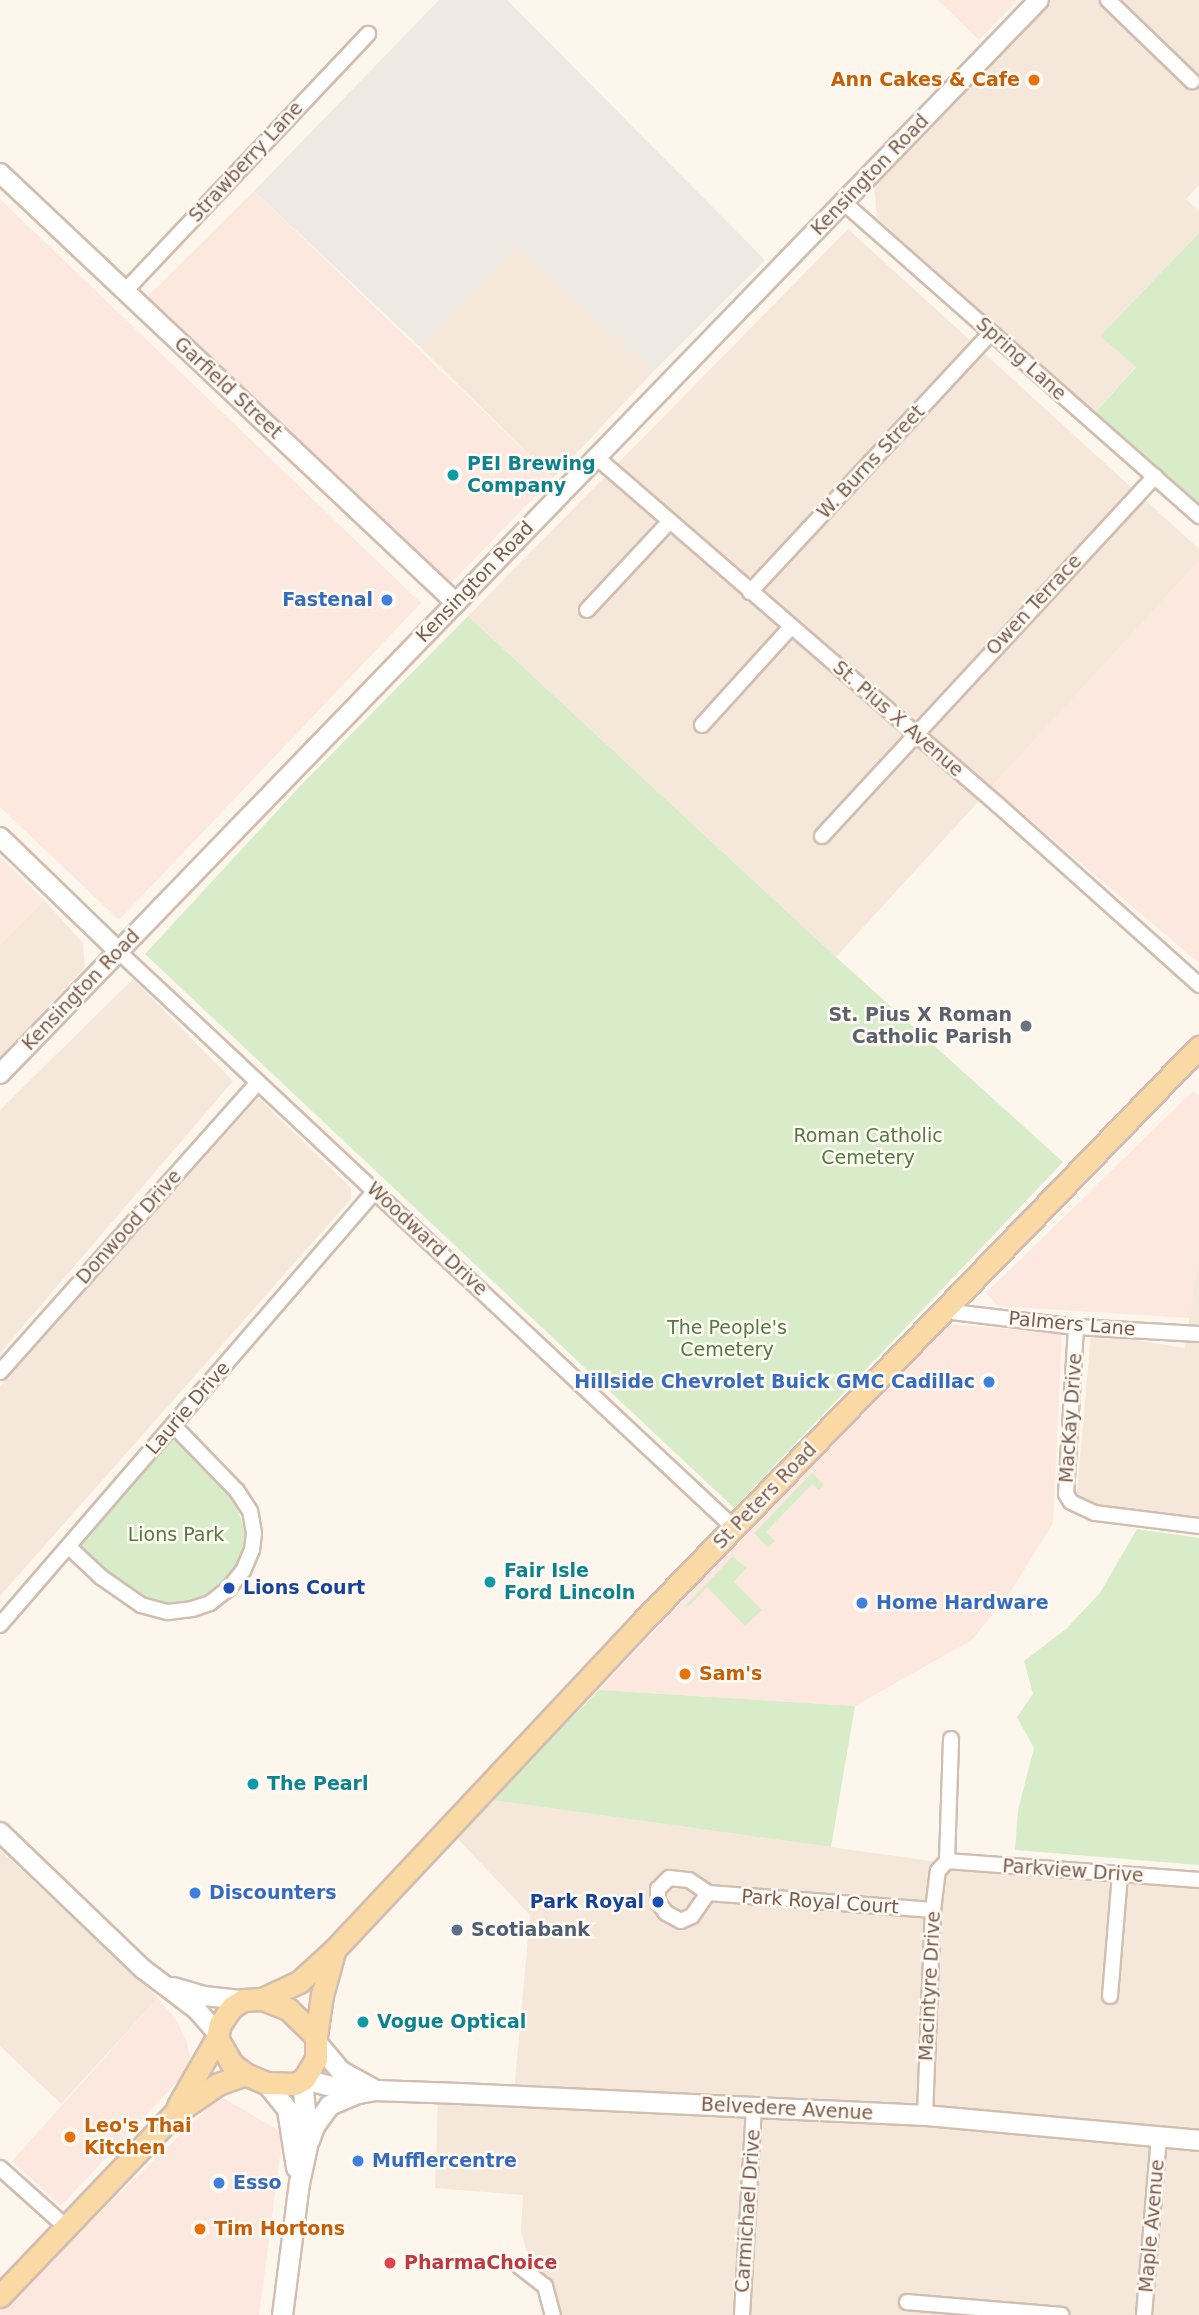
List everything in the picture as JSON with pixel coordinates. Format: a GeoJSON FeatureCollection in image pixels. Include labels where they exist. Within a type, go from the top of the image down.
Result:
{"type":"FeatureCollection","features":[{"type":"Feature","properties":{"kind":"main road","name":"St Peters Road"},"geometry":{"type":"LineString","coordinates":[[253,2000],[299,1982],[335,1949],[734,1528],[1199,1047]]}},
{"type":"Feature","properties":{"kind":"main road","name":"St Peters Road"},"geometry":{"type":"LineString","coordinates":[[317,2040],[322,1995],[335,1949]]}},
{"type":"Feature","properties":{"kind":"main road"},"geometry":{"type":"LineString","coordinates":[[174,2114],[217,2036],[225,2014],[253,2000],[288,2009],[317,2040],[316,2059],[303,2080],[308,2141]]}},
{"type":"Feature","properties":{"kind":"main road"},"geometry":{"type":"LineString","coordinates":[[217,2036],[222,2051],[245,2074],[266,2083],[288,2085],[303,2080]]}},
{"type":"Feature","properties":{"kind":"main road","name":"Belvedere Avenue"},"geometry":{"type":"LineString","coordinates":[[317,2040],[341,2071],[366,2091]]}},
{"type":"Feature","properties":{"kind":"main road"},"geometry":{"type":"LineString","coordinates":[[0,2296],[174,2114],[218,2084],[245,2074]]}},
{"type":"Feature","properties":{"kind":"main road","name":"Belvedere Avenue"},"geometry":{"type":"LineString","coordinates":[[303,2080],[366,2091],[925,2115],[1199,2140]]}},
{"type":"Feature","properties":{"kind":"main road"},"geometry":{"type":"LineString","coordinates":[[266,2083],[288,2109],[299,2183]]}},
{"type":"Feature","properties":{"kind":"main road"},"geometry":{"type":"LineString","coordinates":[[282,2315],[299,2183],[308,2141],[314,2126],[329,2105],[366,2091]]}},
{"type":"Feature","properties":{"kind":"street","name":"Kensington Road"},"geometry":{"type":"LineString","coordinates":[[0,1074],[1038,0]]}},
{"type":"Feature","properties":{"kind":"street"},"geometry":{"type":"LineString","coordinates":[[1108,0],[1192,81]]}},
{"type":"Feature","properties":{"kind":"street","name":"Strawberry Lane"},"geometry":{"type":"LineString","coordinates":[[125,290],[368,34]]}},
{"type":"Feature","properties":{"kind":"street","name":"Garfield Street"},"geometry":{"type":"LineString","coordinates":[[0,173],[456,603]]}},
{"type":"Feature","properties":{"kind":"street","name":"Spring Lane"},"geometry":{"type":"LineString","coordinates":[[843,202],[1199,516]]}},
{"type":"Feature","properties":{"kind":"street","name":"W. Burns Street"},"geometry":{"type":"LineString","coordinates":[[750,592],[991,333]]}},
{"type":"Feature","properties":{"kind":"street","name":"St. Pius X Avenue"},"geometry":{"type":"LineString","coordinates":[[595,456],[998,805],[1199,985]]}},
{"type":"Feature","properties":{"kind":"street","name":"Owen Terrace"},"geometry":{"type":"LineString","coordinates":[[822,836],[914,734],[1155,478]]}},
{"type":"Feature","properties":{"kind":"street"},"geometry":{"type":"LineString","coordinates":[[587,610],[669,522]]}},
{"type":"Feature","properties":{"kind":"street"},"geometry":{"type":"LineString","coordinates":[[702,725],[791,627]]}},
{"type":"Feature","properties":{"kind":"street"},"geometry":{"type":"LineString","coordinates":[[0,837],[119,952]]}},
{"type":"Feature","properties":{"kind":"street","name":"Woodward Drive"},"geometry":{"type":"LineString","coordinates":[[119,952],[734,1528]]}},
{"type":"Feature","properties":{"kind":"street","name":"Donwood Drive"},"geometry":{"type":"LineString","coordinates":[[0,1372],[258,1082]]}},
{"type":"Feature","properties":{"kind":"street","name":"Laurie Drive"},"geometry":{"type":"LineString","coordinates":[[0,1625],[375,1191]]}},
{"type":"Feature","properties":{"kind":"street","name":"Palmers Lane"},"geometry":{"type":"LineString","coordinates":[[944,1311],[1076,1327],[1199,1334]]}},
{"type":"Feature","properties":{"kind":"street","name":"MacKay Drive"},"geometry":{"type":"LineString","coordinates":[[1076,1327],[1065,1487],[1070,1502],[1095,1513],[1199,1526]]}},
{"type":"Feature","properties":{"kind":"street"},"geometry":{"type":"LineString","coordinates":[[69,1547],[102,1577],[141,1605],[168,1612],[192,1609],[209,1603],[229,1588],[243,1572],[252,1550],[250,1511],[237,1491],[173,1425]]}},
{"type":"Feature","properties":{"kind":"street"},"geometry":{"type":"LineString","coordinates":[[947,1861],[951,1739]]}},
{"type":"Feature","properties":{"kind":"street"},"geometry":{"type":"LineString","coordinates":[[0,1832],[163,1984],[197,2010],[217,2036]]}},
{"type":"Feature","properties":{"kind":"street","name":"Parkview Drive"},"geometry":{"type":"LineString","coordinates":[[947,1861],[1199,1880]]}},
{"type":"Feature","properties":{"kind":"street","name":"Macintyre Drive"},"geometry":{"type":"LineString","coordinates":[[925,2115],[933,1910],[938,1871],[947,1861]]}},
{"type":"Feature","properties":{"kind":"street"},"geometry":{"type":"LineString","coordinates":[[1110,1996],[1120,1874]]}},
{"type":"Feature","properties":{"kind":"street","name":"Park Royal Court"},"geometry":{"type":"LineString","coordinates":[[708,1893],[933,1910]]}},
{"type":"Feature","properties":{"kind":"street"},"geometry":{"type":"LineString","coordinates":[[163,1984],[204,1996],[253,2000]]}},
{"type":"Feature","properties":{"kind":"street","name":"Carmichael Drive"},"geometry":{"type":"LineString","coordinates":[[742,2315],[754,2107]]}},
{"type":"Feature","properties":{"kind":"street","name":"Maple Avenue"},"geometry":{"type":"LineString","coordinates":[[1144,2315],[1159,2137]]}},
{"type":"Feature","properties":{"kind":"street"},"geometry":{"type":"LineString","coordinates":[[0,2168],[66,2227]]}},
{"type":"Feature","properties":{"kind":"street"},"geometry":{"type":"LineString","coordinates":[[519,2266],[545,2286],[553,2315]]}},
{"type":"Feature","properties":{"kind":"street"},"geometry":{"type":"LineString","coordinates":[[907,2302],[1061,2315]]}},
{"type":"Feature","properties":{"kind":"shaded area"},"geometry":{"type":"Polygon","coordinates":[[[439,0],[507,0],[765,260],[654,371],[515,247],[420,347],[254,191],[439,0]]]}},
{"type":"Feature","properties":{"kind":"shaded area"},"geometry":{"type":"Polygon","coordinates":[[[938,0],[1018,0],[979,40],[938,0]]]}},
{"type":"Feature","properties":{"kind":"shaded area"},"geometry":{"type":"Polygon","coordinates":[[[1043,0],[1199,0],[1199,185],[1186,199],[1199,211],[1199,233],[1100,336],[1136,366],[1095,413],[877,218],[874,187],[1043,0]]]}},
{"type":"Feature","properties":{"kind":"shaded area"},"geometry":{"type":"Polygon","coordinates":[[[254,191],[553,478],[447,587],[147,297],[254,191]]]}},
{"type":"Feature","properties":{"kind":"shaded area"},"geometry":{"type":"Polygon","coordinates":[[[0,199],[421,603],[119,920],[0,807],[0,199]]]}},
{"type":"Feature","properties":{"kind":"shaded area"},"geometry":{"type":"Polygon","coordinates":[[[848,229],[1199,549],[1199,561],[836,957],[468,616],[848,229]]]}},
{"type":"Feature","properties":{"kind":"shaded area"},"geometry":{"type":"Polygon","coordinates":[[[515,246],[654,371],[553,478],[420,347],[515,246]]]}},
{"type":"Feature","properties":{"kind":"shaded area"},"geometry":{"type":"Polygon","coordinates":[[[1199,561],[1199,963],[991,787],[1199,561]]]}},
{"type":"Feature","properties":{"kind":"shaded area"},"geometry":{"type":"Polygon","coordinates":[[[0,857],[44,900],[0,944],[0,857]]]}},
{"type":"Feature","properties":{"kind":"shaded area"},"geometry":{"type":"Polygon","coordinates":[[[44,900],[83,943],[85,967],[0,1058],[0,944],[44,900]]]}},
{"type":"Feature","properties":{"kind":"shaded area"},"geometry":{"type":"Polygon","coordinates":[[[133,979],[233,1081],[0,1353],[0,1110],[133,979]]]}},
{"type":"Feature","properties":{"kind":"shaded area"},"geometry":{"type":"Polygon","coordinates":[[[1193,1091],[1199,1096],[1199,1251],[1190,1318],[998,1306],[986,1293],[1193,1091]]]}},
{"type":"Feature","properties":{"kind":"shaded area"},"geometry":{"type":"Polygon","coordinates":[[[258,1098],[351,1188],[351,1199],[0,1596],[0,1386],[258,1098]]]}},
{"type":"Feature","properties":{"kind":"shaded area"},"geometry":{"type":"Polygon","coordinates":[[[1199,1251],[1199,1521],[1076,1503],[1091,1333],[1185,1348],[1199,1251]]]}},
{"type":"Feature","properties":{"kind":"shaded area"},"geometry":{"type":"Polygon","coordinates":[[[943,1324],[1062,1333],[1053,1523],[1009,1594],[972,1640],[855,1706],[599,1690],[943,1324]]]}},
{"type":"Feature","properties":{"kind":"shaded area"},"geometry":{"type":"Polygon","coordinates":[[[491,1800],[960,1865],[1199,1884],[1199,2315],[543,2315],[521,2231],[523,2195],[435,2188],[438,2098],[513,2104],[530,1915],[455,1836],[491,1800]]]}},
{"type":"Feature","properties":{"kind":"shaded area"},"geometry":{"type":"Polygon","coordinates":[[[0,1850],[158,1998],[61,2104],[0,2046],[0,1850]]]}},
{"type":"Feature","properties":{"kind":"shaded area"},"geometry":{"type":"Polygon","coordinates":[[[158,1998],[177,2021],[187,2043],[190,2058],[188,2070],[61,2206],[12,2161],[158,1998]]]}},
{"type":"Feature","properties":{"kind":"shaded area"},"geometry":{"type":"Polygon","coordinates":[[[220,2096],[283,2133],[259,2315],[0,2315],[0,2309],[220,2096]]]}},
{"type":"Feature","properties":{"kind":"green space"},"geometry":{"type":"Polygon","coordinates":[[[1199,233],[1199,504],[1095,413],[1136,367],[1100,336],[1199,233]]]}},
{"type":"Feature","properties":{"kind":"green space"},"geometry":{"type":"Polygon","coordinates":[[[468,616],[836,957],[1063,1162],[734,1508],[145,954],[303,783],[468,616]]]}},
{"type":"Feature","properties":{"kind":"green space","name":"Lions Park"},"geometry":{"type":"Polygon","coordinates":[[[172,1435],[233,1496],[246,1533],[244,1550],[224,1585],[191,1602],[169,1604],[144,1600],[106,1573],[77,1545],[172,1435]]]}},
{"type":"Feature","properties":{"kind":"green space"},"geometry":{"type":"Polygon","coordinates":[[[812,1473],[824,1484],[819,1490],[812,1484],[766,1532],[775,1541],[768,1548],[754,1533],[812,1473]]]}},
{"type":"Feature","properties":{"kind":"green space"},"geometry":{"type":"Polygon","coordinates":[[[1137,1529],[1199,1538],[1199,1865],[1015,1850],[1018,1810],[1034,1748],[1017,1717],[1033,1694],[1024,1661],[1066,1629],[1100,1593],[1137,1529]]]}},
{"type":"Feature","properties":{"kind":"green space"},"geometry":{"type":"Polygon","coordinates":[[[733,1556],[746,1568],[734,1582],[762,1610],[745,1626],[707,1587],[687,1608],[685,1606],[733,1556]]]}},
{"type":"Feature","properties":{"kind":"green space"},"geometry":{"type":"Polygon","coordinates":[[[599,1690],[855,1706],[831,1847],[491,1800],[599,1690]]]}},
{"type":"Feature","properties":{"kind":"place","name":"Ann Cakes & Cafe"},"geometry":{"type":"Point","coordinates":[1034,80]}},
{"type":"Feature","properties":{"kind":"place","name":"PEI Brewing Company"},"geometry":{"type":"Point","coordinates":[453,475]}},
{"type":"Feature","properties":{"kind":"place","name":"Fastenal"},"geometry":{"type":"Point","coordinates":[387,600]}},
{"type":"Feature","properties":{"kind":"place","name":"St. Pius X Roman Catholic Parish"},"geometry":{"type":"Point","coordinates":[1026,1026]}},
{"type":"Feature","properties":{"kind":"place","name":"Hillside Chevrolet Buick GMC Cadillac"},"geometry":{"type":"Point","coordinates":[989,1382]}},
{"type":"Feature","properties":{"kind":"place","name":"Fair Isle Ford Lincoln"},"geometry":{"type":"Point","coordinates":[490,1582]}},
{"type":"Feature","properties":{"kind":"place","name":"Lions Court"},"geometry":{"type":"Point","coordinates":[229,1588]}},
{"type":"Feature","properties":{"kind":"place","name":"Home Hardware"},"geometry":{"type":"Point","coordinates":[862,1603]}},
{"type":"Feature","properties":{"kind":"place","name":"Sam's"},"geometry":{"type":"Point","coordinates":[685,1674]}},
{"type":"Feature","properties":{"kind":"place","name":"The Pearl"},"geometry":{"type":"Point","coordinates":[253,1784]}},
{"type":"Feature","properties":{"kind":"place","name":"Discounters"},"geometry":{"type":"Point","coordinates":[195,1893]}},
{"type":"Feature","properties":{"kind":"place","name":"Park Royal"},"geometry":{"type":"Point","coordinates":[658,1902]}},
{"type":"Feature","properties":{"kind":"place","name":"Scotiabank"},"geometry":{"type":"Point","coordinates":[457,1930]}},
{"type":"Feature","properties":{"kind":"place","name":"Vogue Optical"},"geometry":{"type":"Point","coordinates":[363,2022]}},
{"type":"Feature","properties":{"kind":"place","name":"Leo's Thai Kitchen"},"geometry":{"type":"Point","coordinates":[70,2137]}},
{"type":"Feature","properties":{"kind":"place","name":"Mufflercentre"},"geometry":{"type":"Point","coordinates":[358,2161]}},
{"type":"Feature","properties":{"kind":"place","name":"Esso"},"geometry":{"type":"Point","coordinates":[219,2183]}},
{"type":"Feature","properties":{"kind":"place","name":"Tim Hortons"},"geometry":{"type":"Point","coordinates":[200,2229]}},
{"type":"Feature","properties":{"kind":"place","name":"PharmaChoice"},"geometry":{"type":"Point","coordinates":[390,2263]}},
{"type":"Feature","properties":{"kind":"park label","name":"Roman Catholic Cemetery"},"geometry":{"type":"Point","coordinates":[868,1147]}},
{"type":"Feature","properties":{"kind":"park label","name":"The People's Cemetery"},"geometry":{"type":"Point","coordinates":[727,1339]}}]}
